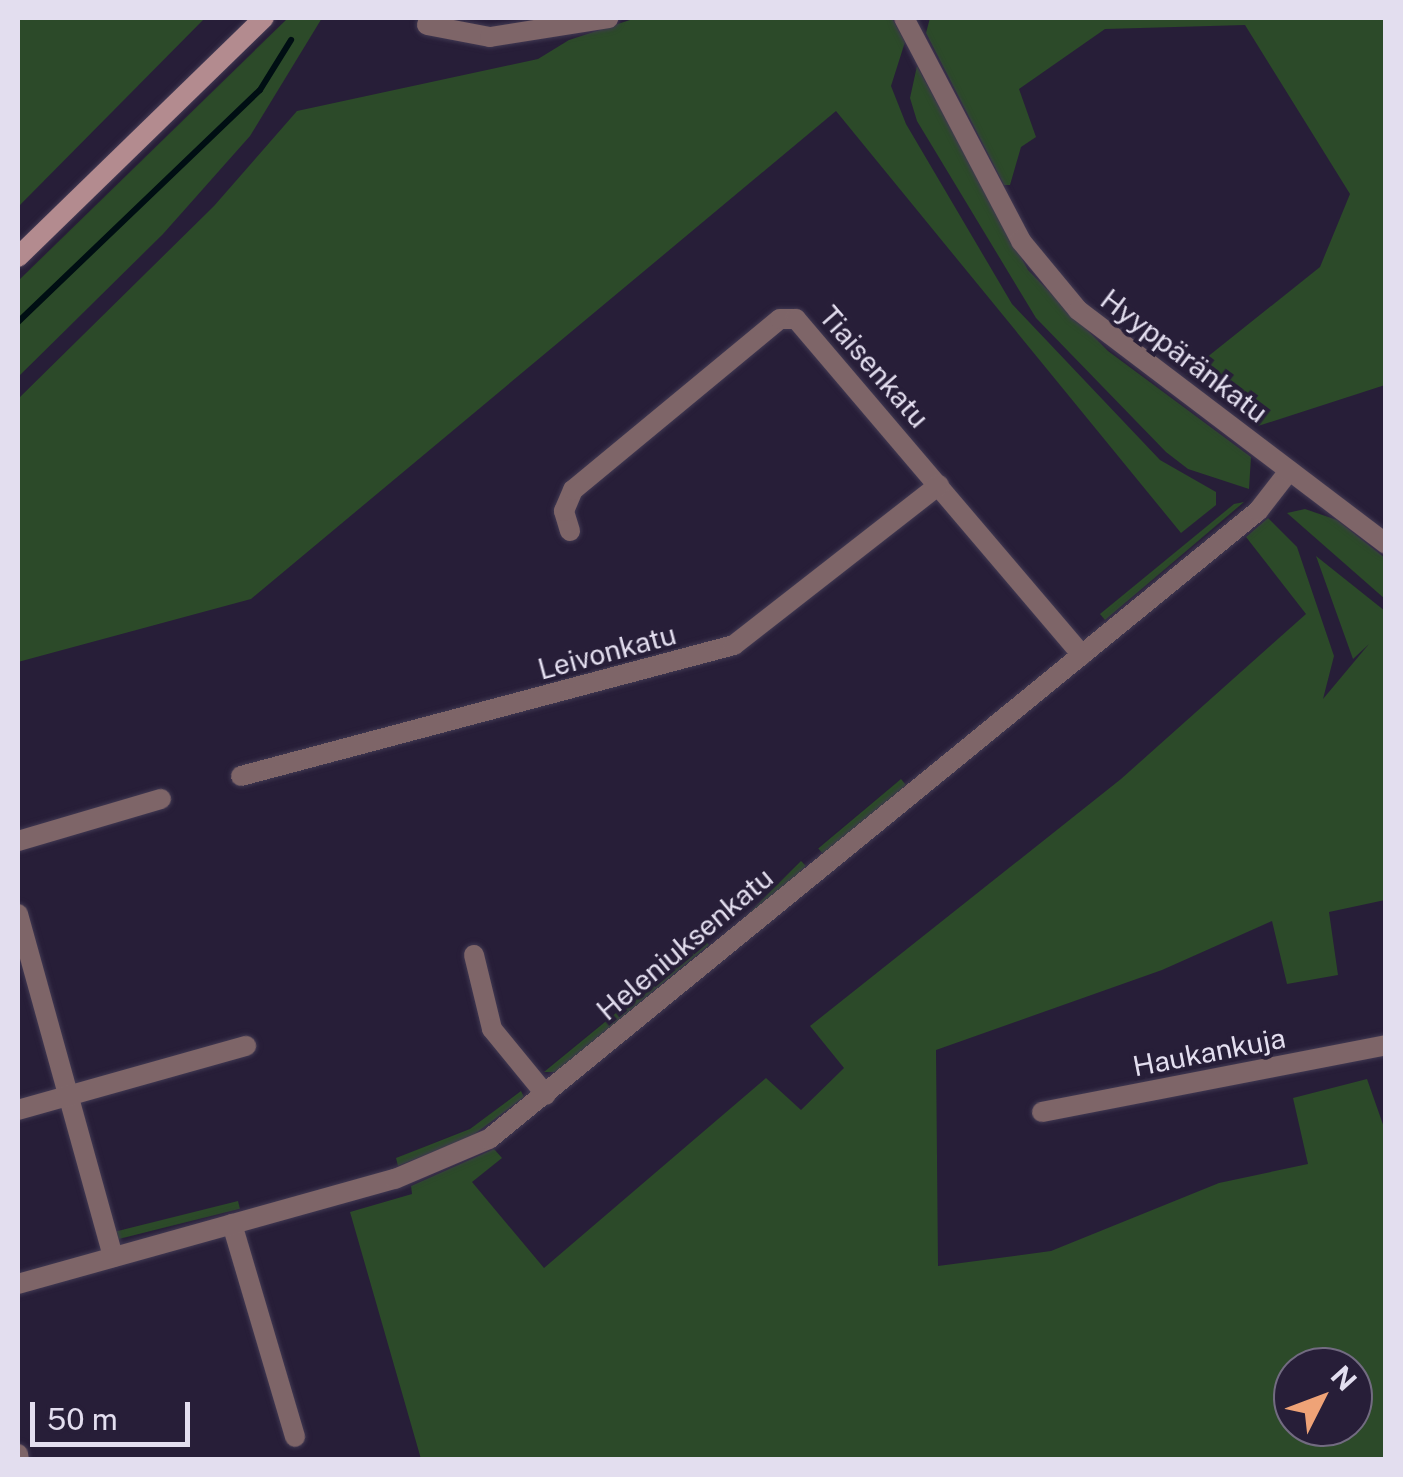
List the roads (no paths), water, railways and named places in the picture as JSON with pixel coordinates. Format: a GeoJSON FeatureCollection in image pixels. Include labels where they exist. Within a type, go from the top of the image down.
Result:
{"type":"FeatureCollection","features":[{"type":"Feature","properties":{"kind":"main road"},"geometry":{"type":"LineString","coordinates":[[18,257],[264,18]]}},
{"type":"Feature","properties":{"kind":"street"},"geometry":{"type":"LineString","coordinates":[[428,25],[490,37],[608,18]]}},
{"type":"Feature","properties":{"kind":"street","name":"Hyyppäränkatu"},"geometry":{"type":"LineString","coordinates":[[904,18],[1045,273],[1110,338],[1386,544]]}},
{"type":"Feature","properties":{"kind":"street","name":"Tiaisenkatu"},"geometry":{"type":"LineString","coordinates":[[570,531],[564,511],[573,490],[789,318],[806,324],[1082,655]]}},
{"type":"Feature","properties":{"kind":"street","name":"Heleniuksenkatu"},"geometry":{"type":"LineString","coordinates":[[18,1284],[446,1162],[546,1095],[1258,511],[1290,470]]}},
{"type":"Feature","properties":{"kind":"street","name":"Leivonkatu"},"geometry":{"type":"LineString","coordinates":[[241,776],[734,646],[758,634],[939,485]]}},
{"type":"Feature","properties":{"kind":"street"},"geometry":{"type":"LineString","coordinates":[[18,841],[161,800]]}},
{"type":"Feature","properties":{"kind":"street"},"geometry":{"type":"LineString","coordinates":[[18,914],[113,1258]]}},
{"type":"Feature","properties":{"kind":"street"},"geometry":{"type":"LineString","coordinates":[[474,955],[492,1028],[546,1095]]}},
{"type":"Feature","properties":{"kind":"street"},"geometry":{"type":"LineString","coordinates":[[18,1110],[246,1046]]}},
{"type":"Feature","properties":{"kind":"street","name":"Haukankuja"},"geometry":{"type":"LineString","coordinates":[[1042,1112],[1386,1046]]}},
{"type":"Feature","properties":{"kind":"street"},"geometry":{"type":"LineString","coordinates":[[232,1224],[296,1437]]}},
{"type":"Feature","properties":{"kind":"waterway"},"geometry":{"type":"LineString","coordinates":[[18,322],[260,90],[291,40]]}}]}
